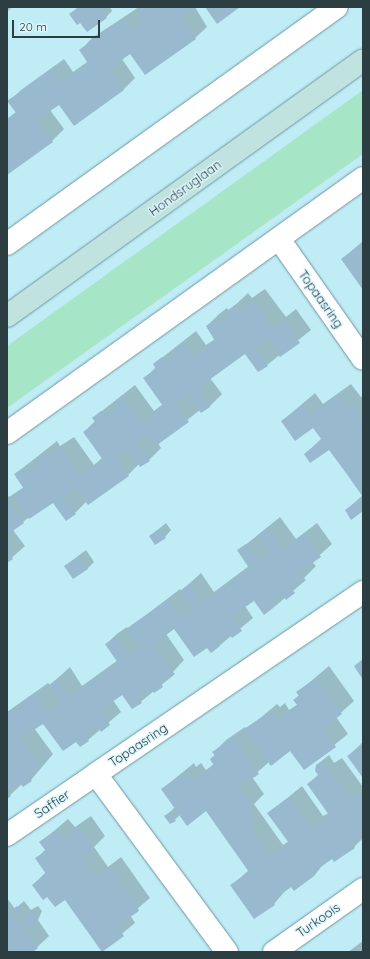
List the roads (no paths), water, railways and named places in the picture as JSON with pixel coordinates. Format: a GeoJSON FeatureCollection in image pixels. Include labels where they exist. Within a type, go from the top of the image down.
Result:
{"type":"FeatureCollection","features":[{"type":"Feature","properties":{"kind":"main road","name":"Hondsruglaan"},"geometry":{"type":"LineString","coordinates":[[7,316],[363,60]]}},
{"type":"Feature","properties":{"kind":"street"},"geometry":{"type":"LineString","coordinates":[[7,244],[337,7]]}},
{"type":"Feature","properties":{"kind":"street"},"geometry":{"type":"LineString","coordinates":[[7,433],[280,239],[363,178]]}},
{"type":"Feature","properties":{"kind":"street","name":"Topaasring"},"geometry":{"type":"LineString","coordinates":[[280,239],[363,359]]}},
{"type":"Feature","properties":{"kind":"street","name":"Topaasring"},"geometry":{"type":"LineString","coordinates":[[227,952],[96,774],[363,592]]}},
{"type":"Feature","properties":{"kind":"street","name":"Saffier"},"geometry":{"type":"LineString","coordinates":[[7,835],[96,774]]}},
{"type":"Feature","properties":{"kind":"street","name":"Turkoois"},"geometry":{"type":"LineString","coordinates":[[274,952],[363,889]]}}]}
